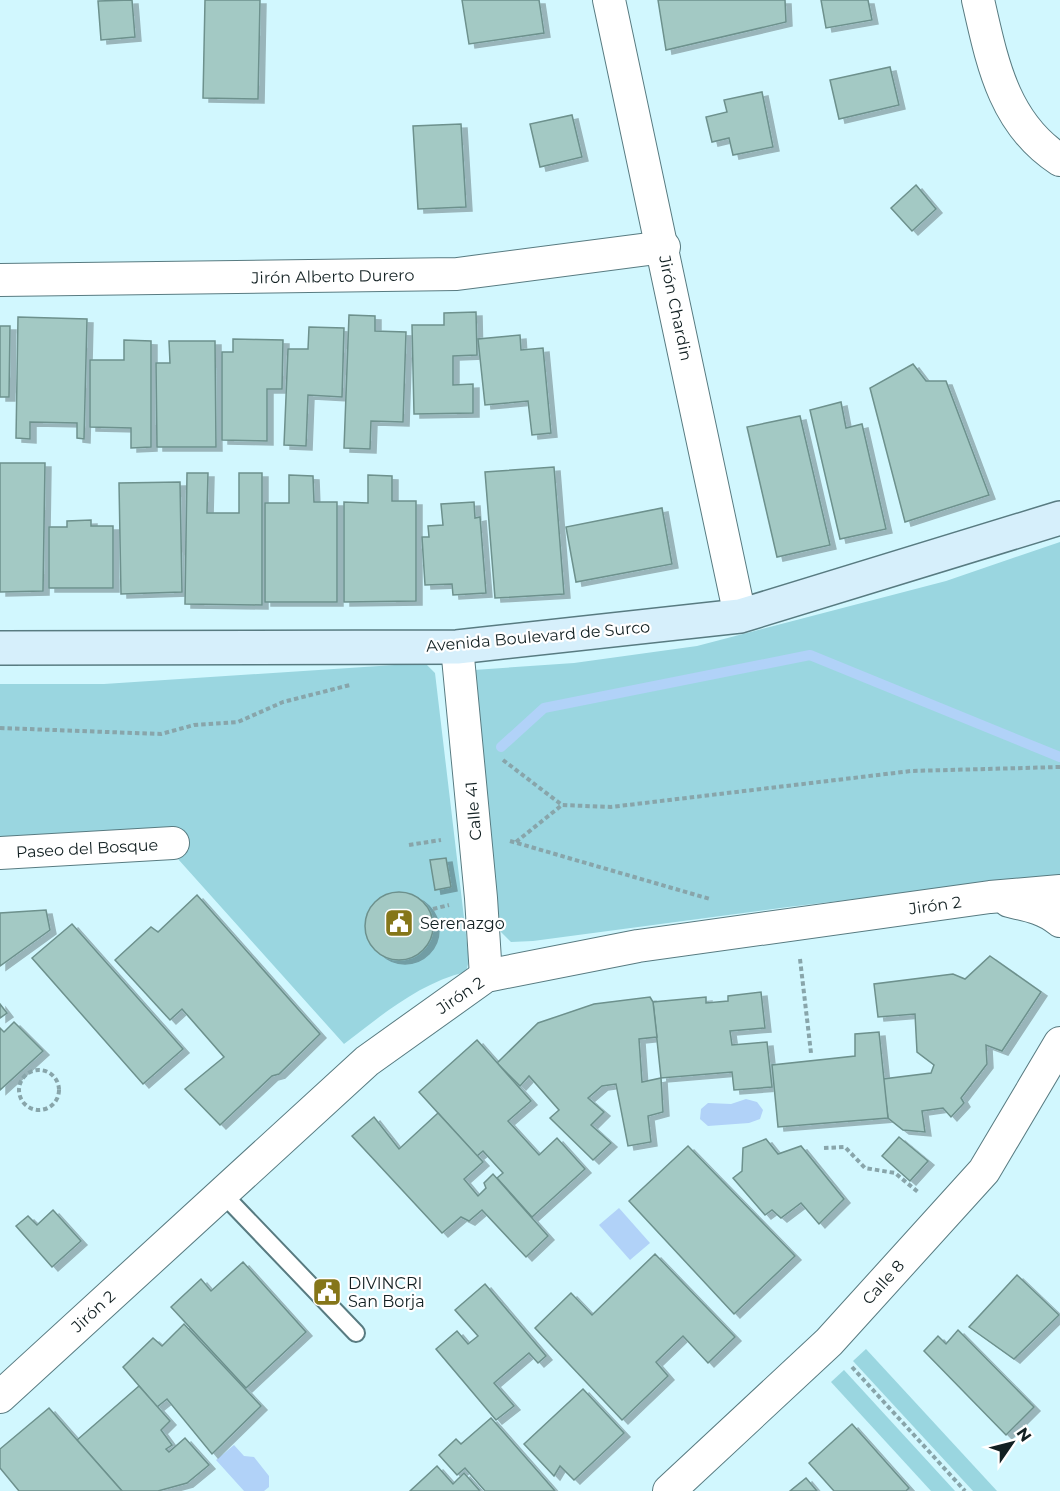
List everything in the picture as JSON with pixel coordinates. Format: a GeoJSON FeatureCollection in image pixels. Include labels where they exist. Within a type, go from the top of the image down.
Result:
{"type":"FeatureCollection","features":[{"type":"Feature","properties":{"kind":"street","name":"Jirón Chardin"},"geometry":{"type":"LineString","coordinates":[[609,0],[664,247],[740,616]]}},
{"type":"Feature","properties":{"kind":"street"},"geometry":{"type":"LineString","coordinates":[[978,0],[995,75],[1016,117],[1049,153],[1060,159]]}},
{"type":"Feature","properties":{"kind":"street","name":"Jirón Alberto Durero"},"geometry":{"type":"LineString","coordinates":[[0,280],[457,274],[664,247]]}},
{"type":"Feature","properties":{"kind":"street","name":"Avenida Boulevard de Surco"},"geometry":{"type":"LineString","coordinates":[[0,648],[457,647],[740,616],[1060,518]]}},
{"type":"Feature","properties":{"kind":"street","name":"Calle 41"},"geometry":{"type":"LineString","coordinates":[[457,647],[486,976]]}},
{"type":"Feature","properties":{"kind":"street","name":"Paseo del Bosque"},"geometry":{"type":"LineString","coordinates":[[0,853],[173,843]]}},
{"type":"Feature","properties":{"kind":"street","name":"Jirón 2"},"geometry":{"type":"LineString","coordinates":[[0,1397],[367,1061],[486,976],[638,946],[990,897],[1060,891]]}},
{"type":"Feature","properties":{"kind":"street"},"geometry":{"type":"LineString","coordinates":[[990,897],[1032,906],[1052,914],[1060,921]]}},
{"type":"Feature","properties":{"kind":"street","name":"Calle 8"},"geometry":{"type":"LineString","coordinates":[[669,1491],[829,1342],[984,1171],[1060,1043]]}},
{"type":"Feature","properties":{"kind":"lane"},"geometry":{"type":"LineString","coordinates":[[222,1193],[356,1333]]}},
{"type":"Feature","properties":{"kind":"path"},"geometry":{"type":"LineString","coordinates":[[0,728],[161,734],[194,725],[237,722],[294,699],[329,688],[362,683]]}},
{"type":"Feature","properties":{"kind":"path"},"geometry":{"type":"LineString","coordinates":[[468,756],[499,757],[562,805],[611,807],[911,771],[1060,767]]}},
{"type":"Feature","properties":{"kind":"path"},"geometry":{"type":"LineString","coordinates":[[562,805],[515,842],[720,902]]}},
{"type":"Feature","properties":{"kind":"path"},"geometry":{"type":"LineString","coordinates":[[409,846],[450,839]]}},
{"type":"Feature","properties":{"kind":"path"},"geometry":{"type":"LineString","coordinates":[[799,954],[811,1053]]}},
{"type":"Feature","properties":{"kind":"path"},"geometry":{"type":"LineString","coordinates":[[34,1070],[48,1071],[57,1080],[60,1092],[56,1103],[46,1111],[34,1110],[24,1104],[19,1093],[21,1082],[27,1073],[34,1070]]}},
{"type":"Feature","properties":{"kind":"path"},"geometry":{"type":"LineString","coordinates":[[824,1148],[845,1147],[865,1168],[895,1173],[926,1199]]}},
{"type":"Feature","properties":{"kind":"path"},"geometry":{"type":"LineString","coordinates":[[829,1342],[965,1491]]}},
{"type":"Feature","properties":{"kind":"shaded area"},"geometry":{"type":"Polygon","coordinates":[[[1060,542],[1060,875],[788,907],[533,941],[511,942],[499,930],[474,670],[574,663],[697,646],[946,581],[1060,542]]]}},
{"type":"Feature","properties":{"kind":"shaded area"},"geometry":{"type":"Polygon","coordinates":[[[425,663],[435,673],[469,960],[466,972],[417,992],[387,1011],[344,1044],[152,830],[0,839],[0,684],[104,684],[425,663]]]}},
{"type":"Feature","properties":{"kind":"shaded area"},"geometry":{"type":"Polygon","coordinates":[[[746,1099],[757,1102],[763,1110],[760,1119],[749,1123],[708,1126],[700,1119],[701,1109],[708,1103],[731,1104],[746,1099]]]}},
{"type":"Feature","properties":{"kind":"shaded area"},"geometry":{"type":"Polygon","coordinates":[[[619,1208],[650,1243],[630,1260],[599,1225],[619,1208]]]}},
{"type":"Feature","properties":{"kind":"shaded area"},"geometry":{"type":"Polygon","coordinates":[[[866,1349],[997,1491],[973,1491],[853,1361],[866,1349]]]}},
{"type":"Feature","properties":{"kind":"shaded area"},"geometry":{"type":"Polygon","coordinates":[[[844,1370],[955,1491],[931,1491],[831,1382],[844,1370]]]}},
{"type":"Feature","properties":{"kind":"shaded area"},"geometry":{"type":"Polygon","coordinates":[[[234,1445],[244,1456],[254,1457],[269,1476],[269,1487],[264,1491],[244,1491],[216,1460],[234,1445]]]}},
{"type":"Feature","properties":{"kind":"building"},"geometry":{"type":"Polygon","coordinates":[[[132,0],[135,37],[101,40],[98,1],[132,0]]]}},
{"type":"Feature","properties":{"kind":"building"},"geometry":{"type":"Polygon","coordinates":[[[205,0],[260,0],[258,99],[203,98],[205,0]]]}},
{"type":"Feature","properties":{"kind":"building"},"geometry":{"type":"Polygon","coordinates":[[[462,0],[539,0],[544,33],[469,44],[462,0]]]}},
{"type":"Feature","properties":{"kind":"building"},"geometry":{"type":"Polygon","coordinates":[[[658,0],[785,0],[786,22],[666,50],[658,0]]]}},
{"type":"Feature","properties":{"kind":"building"},"geometry":{"type":"Polygon","coordinates":[[[821,0],[868,0],[872,20],[826,28],[821,0]]]}},
{"type":"Feature","properties":{"kind":"building"},"geometry":{"type":"Polygon","coordinates":[[[890,67],[899,105],[839,119],[830,80],[890,67]]]}},
{"type":"Feature","properties":{"kind":"building"},"geometry":{"type":"Polygon","coordinates":[[[762,92],[773,147],[733,155],[729,138],[712,142],[706,117],[727,112],[724,100],[762,92]]]}},
{"type":"Feature","properties":{"kind":"building"},"geometry":{"type":"Polygon","coordinates":[[[572,115],[582,157],[540,167],[530,124],[572,115]]]}},
{"type":"Feature","properties":{"kind":"building"},"geometry":{"type":"Polygon","coordinates":[[[461,124],[466,207],[418,209],[413,126],[461,124]]]}},
{"type":"Feature","properties":{"kind":"building"},"geometry":{"type":"Polygon","coordinates":[[[916,185],[936,209],[912,231],[891,208],[916,185]]]}},
{"type":"Feature","properties":{"kind":"building"},"geometry":{"type":"Polygon","coordinates":[[[476,312],[477,355],[453,356],[453,385],[473,384],[473,413],[414,414],[412,325],[444,325],[444,313],[476,312]]]}},
{"type":"Feature","properties":{"kind":"building"},"geometry":{"type":"Polygon","coordinates":[[[349,315],[375,316],[375,331],[406,332],[403,422],[371,421],[370,449],[344,448],[349,315]]]}},
{"type":"Feature","properties":{"kind":"building"},"geometry":{"type":"Polygon","coordinates":[[[18,317],[87,319],[84,439],[77,438],[77,423],[30,422],[30,439],[16,438],[18,317]]]}},
{"type":"Feature","properties":{"kind":"building"},"geometry":{"type":"Polygon","coordinates":[[[0,326],[10,326],[9,397],[0,397],[0,326]]]}},
{"type":"Feature","properties":{"kind":"building"},"geometry":{"type":"Polygon","coordinates":[[[309,327],[344,328],[342,397],[308,395],[306,446],[284,445],[288,349],[308,349],[309,327]]]}},
{"type":"Feature","properties":{"kind":"building"},"geometry":{"type":"Polygon","coordinates":[[[520,335],[521,350],[543,348],[551,433],[532,435],[528,401],[485,405],[478,339],[520,335]]]}},
{"type":"Feature","properties":{"kind":"building"},"geometry":{"type":"Polygon","coordinates":[[[233,339],[283,340],[282,389],[267,389],[267,441],[222,440],[222,352],[233,352],[233,339]]]}},
{"type":"Feature","properties":{"kind":"building"},"geometry":{"type":"Polygon","coordinates":[[[124,340],[151,341],[151,447],[131,448],[131,428],[90,427],[90,360],[124,360],[124,340]]]}},
{"type":"Feature","properties":{"kind":"building"},"geometry":{"type":"Polygon","coordinates":[[[169,341],[215,341],[216,447],[157,447],[156,363],[170,363],[169,341]]]}},
{"type":"Feature","properties":{"kind":"building"},"geometry":{"type":"Polygon","coordinates":[[[913,364],[926,381],[946,381],[989,495],[905,522],[870,388],[913,364]]]}},
{"type":"Feature","properties":{"kind":"building"},"geometry":{"type":"Polygon","coordinates":[[[841,402],[846,428],[862,424],[886,529],[840,539],[810,410],[841,402]]]}},
{"type":"Feature","properties":{"kind":"building"},"geometry":{"type":"Polygon","coordinates":[[[800,416],[830,545],[777,557],[747,427],[800,416]]]}},
{"type":"Feature","properties":{"kind":"building"},"geometry":{"type":"Polygon","coordinates":[[[0,463],[45,463],[43,591],[0,592],[0,463]]]}},
{"type":"Feature","properties":{"kind":"building"},"geometry":{"type":"Polygon","coordinates":[[[554,467],[564,594],[495,598],[485,472],[554,467]]]}},
{"type":"Feature","properties":{"kind":"building"},"geometry":{"type":"Polygon","coordinates":[[[187,473],[208,473],[207,513],[239,513],[239,473],[262,473],[262,605],[185,604],[187,473]]]}},
{"type":"Feature","properties":{"kind":"building"},"geometry":{"type":"Polygon","coordinates":[[[289,475],[313,476],[314,502],[337,502],[337,602],[265,602],[265,503],[289,503],[289,475]]]}},
{"type":"Feature","properties":{"kind":"building"},"geometry":{"type":"Polygon","coordinates":[[[368,475],[392,476],[392,501],[416,501],[416,601],[344,602],[344,502],[368,503],[368,475]]]}},
{"type":"Feature","properties":{"kind":"building"},"geometry":{"type":"Polygon","coordinates":[[[180,482],[182,592],[121,594],[119,483],[180,482]]]}},
{"type":"Feature","properties":{"kind":"building"},"geometry":{"type":"Polygon","coordinates":[[[474,502],[475,518],[480,517],[486,593],[453,595],[452,584],[425,585],[422,537],[429,537],[428,526],[443,525],[441,504],[474,502]]]}},
{"type":"Feature","properties":{"kind":"building"},"geometry":{"type":"Polygon","coordinates":[[[662,508],[672,564],[576,582],[566,527],[662,508]]]}},
{"type":"Feature","properties":{"kind":"building"},"geometry":{"type":"Polygon","coordinates":[[[91,520],[91,526],[113,526],[113,588],[49,588],[49,527],[67,527],[67,521],[91,520]]]}},
{"type":"Feature","properties":{"kind":"building"},"geometry":{"type":"Polygon","coordinates":[[[446,858],[451,887],[435,890],[430,860],[446,858]]]}},
{"type":"Feature","properties":{"kind":"building","name":"Serenazgo"},"geometry":{"type":"Polygon","coordinates":[[[399,892],[412,895],[423,902],[430,913],[433,926],[430,939],[423,950],[412,957],[399,960],[386,957],[375,950],[368,939],[365,926],[368,913],[375,902],[386,895],[399,892]]]}},
{"type":"Feature","properties":{"kind":"building"},"geometry":{"type":"Polygon","coordinates":[[[197,895],[320,1034],[279,1074],[272,1076],[220,1125],[185,1089],[224,1057],[182,1009],[170,1020],[115,960],[151,927],[158,932],[197,895]]]}},
{"type":"Feature","properties":{"kind":"building"},"geometry":{"type":"Polygon","coordinates":[[[46,910],[50,930],[0,966],[0,913],[46,910]]]}},
{"type":"Feature","properties":{"kind":"building"},"geometry":{"type":"Polygon","coordinates":[[[72,924],[183,1049],[143,1084],[32,958],[72,924]]]}},
{"type":"Feature","properties":{"kind":"building"},"geometry":{"type":"Polygon","coordinates":[[[990,956],[1041,992],[1002,1051],[986,1045],[987,1064],[961,1098],[964,1103],[951,1117],[943,1108],[922,1111],[925,1132],[903,1130],[888,1118],[883,1079],[931,1073],[934,1065],[917,1052],[915,1014],[878,1017],[874,984],[953,974],[965,979],[990,956]]]}},
{"type":"Feature","properties":{"kind":"building"},"geometry":{"type":"Polygon","coordinates":[[[761,992],[765,1028],[730,1031],[732,1045],[767,1042],[772,1087],[734,1090],[732,1072],[661,1078],[653,1002],[706,997],[706,1003],[728,1001],[728,996],[761,992]]]}},
{"type":"Feature","properties":{"kind":"building"},"geometry":{"type":"Polygon","coordinates":[[[650,997],[653,1002],[657,1037],[639,1039],[642,1082],[661,1078],[663,1112],[648,1116],[651,1142],[628,1146],[616,1084],[602,1086],[588,1098],[604,1112],[591,1125],[611,1143],[593,1160],[550,1118],[559,1110],[529,1076],[520,1086],[497,1063],[538,1023],[594,1004],[650,997]]]}},
{"type":"Feature","properties":{"kind":"building"},"geometry":{"type":"Polygon","coordinates":[[[0,1004],[7,1013],[0,1018],[0,1004]]]}},
{"type":"Feature","properties":{"kind":"building"},"geometry":{"type":"Polygon","coordinates":[[[14,1022],[43,1051],[0,1090],[0,1028],[4,1032],[14,1022]]]}},
{"type":"Feature","properties":{"kind":"building"},"geometry":{"type":"Polygon","coordinates":[[[879,1032],[888,1118],[778,1127],[772,1065],[855,1056],[855,1034],[879,1032]]]}},
{"type":"Feature","properties":{"kind":"building"},"geometry":{"type":"Polygon","coordinates":[[[477,1040],[531,1101],[508,1121],[539,1155],[557,1138],[585,1169],[532,1217],[497,1178],[503,1173],[483,1151],[477,1156],[419,1092],[477,1040]]]}},
{"type":"Feature","properties":{"kind":"building"},"geometry":{"type":"Polygon","coordinates":[[[438,1113],[483,1162],[464,1179],[478,1196],[486,1188],[484,1183],[493,1174],[548,1236],[526,1257],[482,1210],[469,1221],[461,1217],[442,1233],[352,1136],[374,1117],[399,1149],[438,1113]]]}},
{"type":"Feature","properties":{"kind":"building"},"geometry":{"type":"Polygon","coordinates":[[[899,1137],[928,1161],[910,1181],[882,1156],[899,1137]]]}},
{"type":"Feature","properties":{"kind":"building"},"geometry":{"type":"Polygon","coordinates":[[[766,1139],[778,1154],[801,1146],[844,1199],[819,1224],[801,1203],[781,1218],[772,1210],[765,1215],[733,1178],[742,1171],[743,1148],[766,1139]]]}},
{"type":"Feature","properties":{"kind":"building"},"geometry":{"type":"Polygon","coordinates":[[[688,1146],[795,1256],[734,1314],[629,1201],[688,1146]]]}},
{"type":"Feature","properties":{"kind":"building"},"geometry":{"type":"Polygon","coordinates":[[[53,1210],[81,1241],[52,1267],[16,1226],[28,1216],[37,1225],[53,1210]]]}},
{"type":"Feature","properties":{"kind":"building"},"geometry":{"type":"Polygon","coordinates":[[[655,1254],[735,1337],[708,1363],[683,1336],[656,1362],[668,1376],[622,1420],[535,1328],[571,1293],[592,1315],[655,1254]]]}},
{"type":"Feature","properties":{"kind":"building"},"geometry":{"type":"Polygon","coordinates":[[[243,1262],[306,1332],[246,1388],[171,1307],[201,1279],[211,1291],[243,1262]]]}},
{"type":"Feature","properties":{"kind":"building"},"geometry":{"type":"Polygon","coordinates":[[[1017,1275],[1059,1315],[1014,1359],[969,1327],[1017,1275]]]}},
{"type":"Feature","properties":{"kind":"building"},"geometry":{"type":"Polygon","coordinates":[[[485,1284],[546,1356],[538,1363],[529,1353],[494,1383],[514,1406],[496,1420],[436,1349],[457,1331],[468,1344],[478,1336],[455,1310],[485,1284]]]}},
{"type":"Feature","properties":{"kind":"building"},"geometry":{"type":"Polygon","coordinates":[[[184,1324],[261,1406],[212,1454],[167,1399],[157,1407],[123,1367],[153,1338],[162,1346],[184,1324]]]}},
{"type":"Feature","properties":{"kind":"building"},"geometry":{"type":"Polygon","coordinates":[[[958,1330],[1034,1407],[1006,1435],[924,1351],[938,1336],[946,1344],[958,1330]]]}},
{"type":"Feature","properties":{"kind":"building"},"geometry":{"type":"Polygon","coordinates":[[[139,1386],[170,1421],[161,1430],[172,1445],[166,1449],[169,1452],[185,1438],[209,1465],[187,1483],[158,1491],[122,1491],[77,1440],[139,1386]]]}},
{"type":"Feature","properties":{"kind":"building"},"geometry":{"type":"Polygon","coordinates":[[[583,1389],[624,1433],[574,1480],[560,1466],[554,1476],[524,1444],[583,1389]]]}},
{"type":"Feature","properties":{"kind":"building"},"geometry":{"type":"Polygon","coordinates":[[[49,1408],[122,1491],[19,1491],[0,1468],[0,1449],[49,1408]]]}},
{"type":"Feature","properties":{"kind":"building"},"geometry":{"type":"Polygon","coordinates":[[[491,1418],[555,1491],[485,1491],[465,1468],[457,1475],[439,1455],[456,1439],[461,1444],[491,1418]]]}},
{"type":"Feature","properties":{"kind":"building"},"geometry":{"type":"Polygon","coordinates":[[[852,1424],[909,1488],[906,1491],[834,1491],[809,1463],[852,1424]]]}},
{"type":"Feature","properties":{"kind":"building"},"geometry":{"type":"Polygon","coordinates":[[[437,1466],[453,1484],[464,1473],[480,1491],[410,1491],[437,1466]]]}},
{"type":"Feature","properties":{"kind":"building"},"geometry":{"type":"Polygon","coordinates":[[[806,1478],[817,1491],[790,1491],[806,1478]]]}},
{"type":"Feature","properties":{"kind":"waterway"},"geometry":{"type":"LineString","coordinates":[[501,747],[544,708],[810,655],[1060,757]]}},
{"type":"Feature","properties":{"kind":"place","name":"Serenazgo"},"geometry":{"type":"Point","coordinates":[399,923]}},
{"type":"Feature","properties":{"kind":"place","name":"DIVINCRI San Borja"},"geometry":{"type":"Point","coordinates":[327,1292]}}]}
